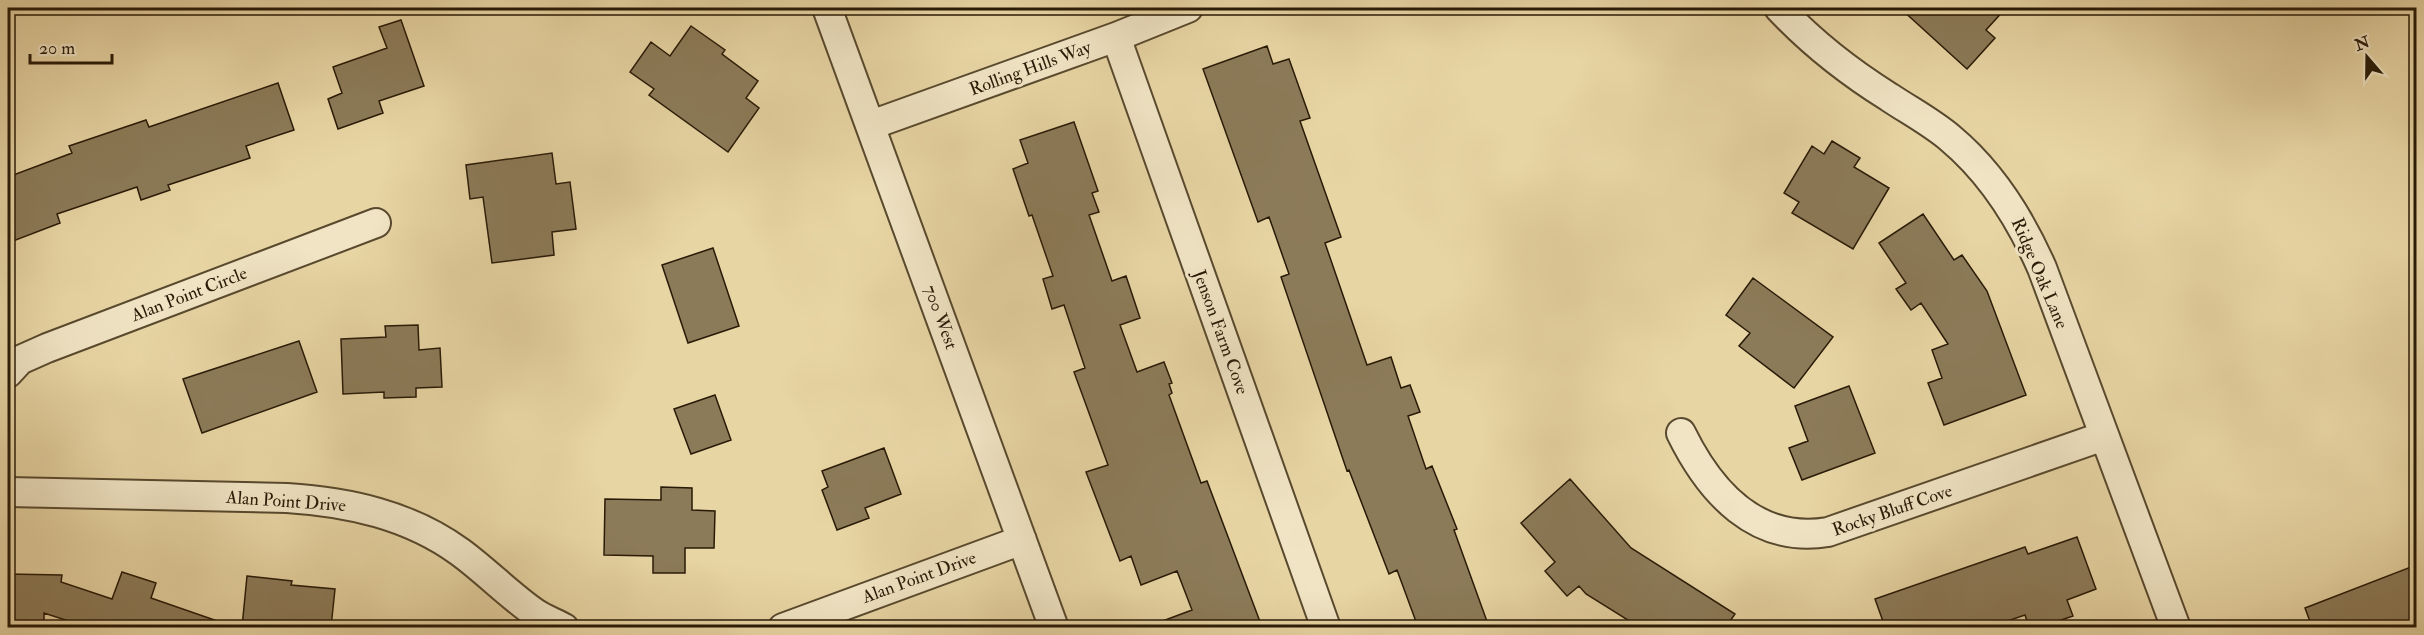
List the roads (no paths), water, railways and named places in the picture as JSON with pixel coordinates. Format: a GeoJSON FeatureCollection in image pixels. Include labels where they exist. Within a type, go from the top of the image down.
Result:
{"type":"FeatureCollection","features":[{"type":"Feature","properties":{"kind":"street","name":"700 West"},"geometry":{"type":"LineString","coordinates":[[828,8],[1054,627]]}},
{"type":"Feature","properties":{"kind":"street","name":"Rolling Hills Way"},"geometry":{"type":"LineString","coordinates":[[871,125],[1116,37],[1188,8]]}},
{"type":"Feature","properties":{"kind":"street","name":"Ridge Oak Lane"},"geometry":{"type":"LineString","coordinates":[[1779,8],[1818,45],[1852,72],[1950,137],[1991,179],[2011,207],[2033,247],[2176,627]]}},
{"type":"Feature","properties":{"kind":"street","name":"Jenson Farm Cove"},"geometry":{"type":"LineString","coordinates":[[1116,37],[1326,627]]}},
{"type":"Feature","properties":{"kind":"street","name":"Alan Point Circle"},"geometry":{"type":"LineString","coordinates":[[8,373],[20,360],[47,348],[376,223]]}},
{"type":"Feature","properties":{"kind":"street","name":"Rocky Bluff Cove"},"geometry":{"type":"LineString","coordinates":[[1681,433],[1692,456],[1707,477],[1746,516],[1764,526],[1798,535],[1828,532],[2104,436]]}},
{"type":"Feature","properties":{"kind":"street","name":"Alan Point Drive"},"geometry":{"type":"LineString","coordinates":[[8,492],[287,498],[331,501],[379,512],[422,528],[460,552],[537,614],[564,627]]}},
{"type":"Feature","properties":{"kind":"street","name":"Alan Point Drive"},"geometry":{"type":"LineString","coordinates":[[783,627],[1022,540]]}}]}
